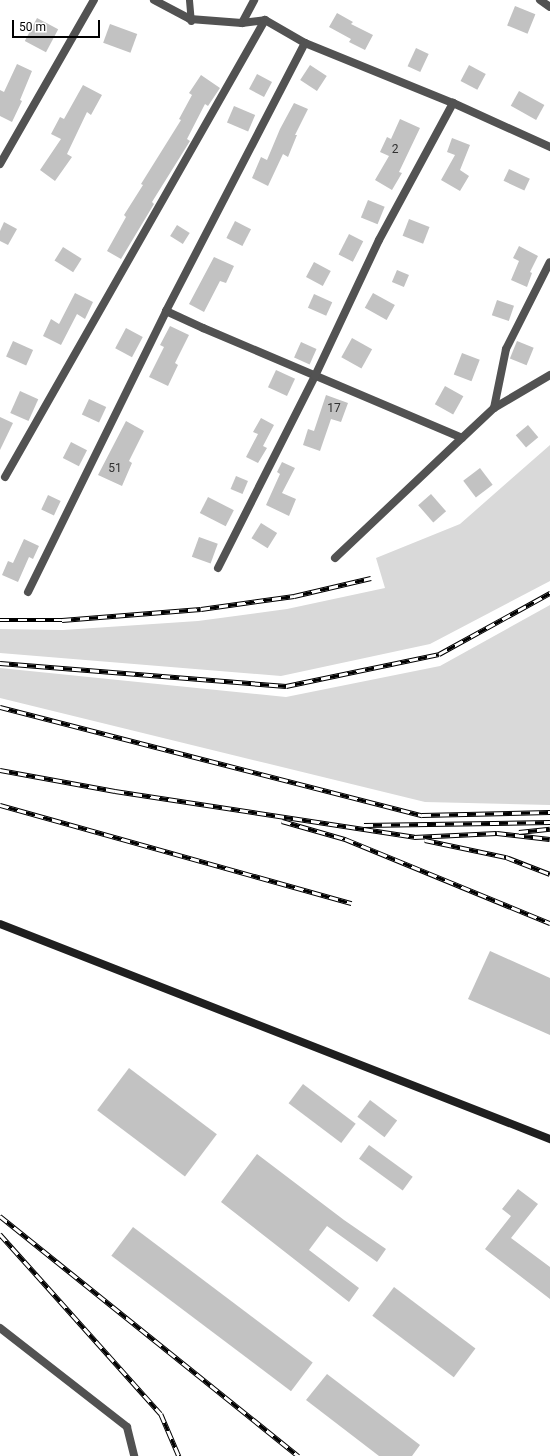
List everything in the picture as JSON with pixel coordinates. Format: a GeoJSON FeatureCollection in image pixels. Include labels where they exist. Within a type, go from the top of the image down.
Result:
{"type":"FeatureCollection","features":[{"type":"Feature","properties":{"kind":"street"},"geometry":{"type":"LineString","coordinates":[[0,164],[94,0]]}},
{"type":"Feature","properties":{"kind":"street"},"geometry":{"type":"LineString","coordinates":[[154,0],[190,20],[242,23],[265,20],[305,43],[453,102],[550,147]]}},
{"type":"Feature","properties":{"kind":"street"},"geometry":{"type":"LineString","coordinates":[[242,23],[254,0]]}},
{"type":"Feature","properties":{"kind":"street"},"geometry":{"type":"LineString","coordinates":[[540,0],[550,7]]}},
{"type":"Feature","properties":{"kind":"street"},"geometry":{"type":"LineString","coordinates":[[5,477],[265,20]]}},
{"type":"Feature","properties":{"kind":"street"},"geometry":{"type":"LineString","coordinates":[[28,592],[166,311],[305,43]]}},
{"type":"Feature","properties":{"kind":"street"},"geometry":{"type":"LineString","coordinates":[[218,568],[315,376],[379,240],[453,102]]}},
{"type":"Feature","properties":{"kind":"street"},"geometry":{"type":"LineString","coordinates":[[494,408],[506,349],[550,262]]}},
{"type":"Feature","properties":{"kind":"street"},"geometry":{"type":"LineString","coordinates":[[166,311],[462,438]]}},
{"type":"Feature","properties":{"kind":"street"},"geometry":{"type":"LineString","coordinates":[[335,558],[494,408],[550,375]]}},
{"type":"Feature","properties":{"kind":"street"},"geometry":{"type":"LineString","coordinates":[[0,924],[550,1139]]}},
{"type":"Feature","properties":{"kind":"street"},"geometry":{"type":"LineString","coordinates":[[0,1328],[128,1427],[134,1456]]}},
{"type":"Feature","properties":{"kind":"lane"},"geometry":{"type":"LineString","coordinates":[[189,0],[190,20]]}},
{"type":"Feature","properties":{"kind":"shaded area"},"geometry":{"type":"Polygon","coordinates":[[[550,445],[550,581],[430,644],[281,676],[0,653],[0,629],[63,630],[198,621],[287,609],[385,588],[376,558],[460,524],[550,445]]]}},
{"type":"Feature","properties":{"kind":"shaded area"},"geometry":{"type":"Polygon","coordinates":[[[550,605],[550,805],[425,802],[0,698],[0,668],[286,697],[440,666],[550,605]]]}},
{"type":"Feature","properties":{"kind":"building"},"geometry":{"type":"Polygon","coordinates":[[[515,6],[535,14],[528,34],[507,25],[515,6]]]}},
{"type":"Feature","properties":{"kind":"building"},"geometry":{"type":"Polygon","coordinates":[[[337,13],[353,22],[351,24],[373,35],[365,50],[349,42],[351,39],[329,27],[337,13]]]}},
{"type":"Feature","properties":{"kind":"building"},"geometry":{"type":"Polygon","coordinates":[[[37,18],[58,29],[46,52],[25,41],[37,18]]]}},
{"type":"Feature","properties":{"kind":"building"},"geometry":{"type":"Polygon","coordinates":[[[110,24],[137,34],[130,53],[103,43],[110,24]]]}},
{"type":"Feature","properties":{"kind":"building"},"geometry":{"type":"Polygon","coordinates":[[[416,48],[429,54],[420,72],[408,66],[416,48]]]}},
{"type":"Feature","properties":{"kind":"building"},"geometry":{"type":"Polygon","coordinates":[[[17,64],[32,71],[20,100],[22,101],[12,122],[0,116],[0,90],[4,92],[17,64]]]}},
{"type":"Feature","properties":{"kind":"building"},"geometry":{"type":"Polygon","coordinates":[[[310,65],[327,76],[317,91],[300,80],[310,65]]]}},
{"type":"Feature","properties":{"kind":"building"},"geometry":{"type":"Polygon","coordinates":[[[469,65],[486,74],[477,90],[461,81],[469,65]]]}},
{"type":"Feature","properties":{"kind":"building"},"geometry":{"type":"Polygon","coordinates":[[[257,74],[272,82],[264,97],[249,89],[257,74]]]}},
{"type":"Feature","properties":{"kind":"building"},"geometry":{"type":"Polygon","coordinates":[[[201,75],[220,88],[208,106],[205,104],[187,139],[190,141],[152,202],[154,204],[121,259],[107,251],[126,217],[124,215],[143,185],[141,184],[181,120],[179,119],[192,95],[189,93],[201,75]]]}},
{"type":"Feature","properties":{"kind":"building"},"geometry":{"type":"Polygon","coordinates":[[[83,85],[102,95],[91,115],[87,112],[67,154],[72,157],[55,181],[40,170],[61,139],[51,134],[60,117],[64,119],[83,85]]]}},
{"type":"Feature","properties":{"kind":"building"},"geometry":{"type":"Polygon","coordinates":[[[519,91],[544,105],[536,120],[511,106],[519,91]]]}},
{"type":"Feature","properties":{"kind":"building"},"geometry":{"type":"Polygon","coordinates":[[[294,103],[308,109],[295,135],[297,135],[288,157],[283,154],[268,186],[252,178],[261,157],[267,160],[280,129],[294,103]]]}},
{"type":"Feature","properties":{"kind":"building"},"geometry":{"type":"Polygon","coordinates":[[[234,106],[255,115],[248,132],[227,123],[234,106]]]}},
{"type":"Feature","properties":{"kind":"building"},"geometry":{"type":"Polygon","coordinates":[[[400,119],[420,128],[399,172],[402,173],[392,190],[375,180],[389,156],[380,152],[387,137],[391,139],[400,119]]]}},
{"type":"Feature","properties":{"kind":"building"},"geometry":{"type":"Polygon","coordinates":[[[452,138],[470,145],[460,170],[469,176],[460,191],[441,180],[455,155],[447,152],[452,138]]]}},
{"type":"Feature","properties":{"kind":"building"},"geometry":{"type":"Polygon","coordinates":[[[509,169],[530,179],[524,191],[504,181],[509,169]]]}},
{"type":"Feature","properties":{"kind":"building"},"geometry":{"type":"Polygon","coordinates":[[[368,200],[385,207],[378,224],[361,218],[368,200]]]}},
{"type":"Feature","properties":{"kind":"building"},"geometry":{"type":"Polygon","coordinates":[[[409,219],[430,227],[423,244],[403,236],[409,219]]]}},
{"type":"Feature","properties":{"kind":"building"},"geometry":{"type":"Polygon","coordinates":[[[235,221],[251,229],[242,246],[226,238],[235,221]]]}},
{"type":"Feature","properties":{"kind":"building"},"geometry":{"type":"Polygon","coordinates":[[[4,222],[17,229],[8,245],[0,241],[0,231],[4,222]]]}},
{"type":"Feature","properties":{"kind":"building"},"geometry":{"type":"Polygon","coordinates":[[[177,225],[190,233],[183,244],[170,236],[177,225]]]}},
{"type":"Feature","properties":{"kind":"building"},"geometry":{"type":"Polygon","coordinates":[[[349,234],[363,241],[353,262],[339,254],[349,234]]]}},
{"type":"Feature","properties":{"kind":"building"},"geometry":{"type":"Polygon","coordinates":[[[519,246],[538,256],[530,272],[532,273],[527,287],[511,280],[519,261],[513,258],[519,246]]]}},
{"type":"Feature","properties":{"kind":"building"},"geometry":{"type":"Polygon","coordinates":[[[63,247],[82,259],[73,272],[55,261],[63,247]]]}},
{"type":"Feature","properties":{"kind":"building"},"geometry":{"type":"Polygon","coordinates":[[[214,257],[234,266],[226,283],[220,281],[204,312],[189,304],[214,257]]]}},
{"type":"Feature","properties":{"kind":"building"},"geometry":{"type":"Polygon","coordinates":[[[314,262],[331,271],[323,286],[306,277],[314,262]]]}},
{"type":"Feature","properties":{"kind":"building"},"geometry":{"type":"Polygon","coordinates":[[[397,270],[409,275],[404,287],[392,282],[397,270]]]}},
{"type":"Feature","properties":{"kind":"building"},"geometry":{"type":"Polygon","coordinates":[[[75,293],[93,302],[85,319],[77,314],[61,345],[43,336],[51,319],[59,324],[75,293]]]}},
{"type":"Feature","properties":{"kind":"building"},"geometry":{"type":"Polygon","coordinates":[[[373,293],[395,305],[387,320],[365,308],[373,293]]]}},
{"type":"Feature","properties":{"kind":"building"},"geometry":{"type":"Polygon","coordinates":[[[314,294],[332,302],[326,316],[308,308],[314,294]]]}},
{"type":"Feature","properties":{"kind":"building"},"geometry":{"type":"Polygon","coordinates":[[[497,300],[514,306],[509,321],[492,315],[497,300]]]}},
{"type":"Feature","properties":{"kind":"building"},"geometry":{"type":"Polygon","coordinates":[[[170,326],[189,335],[175,363],[178,365],[168,386],[149,377],[164,347],[160,345],[170,326]]]}},
{"type":"Feature","properties":{"kind":"building"},"geometry":{"type":"Polygon","coordinates":[[[126,328],[143,337],[132,357],[115,348],[126,328]]]}},
{"type":"Feature","properties":{"kind":"building"},"geometry":{"type":"Polygon","coordinates":[[[352,338],[372,349],[361,368],[341,357],[352,338]]]}},
{"type":"Feature","properties":{"kind":"building"},"geometry":{"type":"Polygon","coordinates":[[[13,341],[33,350],[26,365],[6,357],[13,341]]]}},
{"type":"Feature","properties":{"kind":"building"},"geometry":{"type":"Polygon","coordinates":[[[517,341],[534,348],[527,365],[510,359],[517,341]]]}},
{"type":"Feature","properties":{"kind":"building"},"geometry":{"type":"Polygon","coordinates":[[[301,342],[317,349],[310,364],[294,358],[301,342]]]}},
{"type":"Feature","properties":{"kind":"building"},"geometry":{"type":"Polygon","coordinates":[[[462,353],[480,360],[471,381],[454,374],[462,353]]]}},
{"type":"Feature","properties":{"kind":"building"},"geometry":{"type":"Polygon","coordinates":[[[276,370],[295,379],[287,396],[268,387],[276,370]]]}},
{"type":"Feature","properties":{"kind":"building"},"geometry":{"type":"Polygon","coordinates":[[[445,386],[463,396],[453,415],[435,404],[445,386]]]}},
{"type":"Feature","properties":{"kind":"building"},"geometry":{"type":"Polygon","coordinates":[[[20,391],[38,399],[29,421],[10,413],[20,391]]]}},
{"type":"Feature","properties":{"kind":"building"},"geometry":{"type":"Polygon","coordinates":[[[326,395],[348,403],[341,422],[331,419],[320,451],[303,445],[308,429],[314,431],[326,395]]]}},
{"type":"Feature","properties":{"kind":"building"},"geometry":{"type":"Polygon","coordinates":[[[89,399],[106,407],[99,422],[82,414],[89,399]]]}},
{"type":"Feature","properties":{"kind":"building"},"geometry":{"type":"Polygon","coordinates":[[[0,417],[13,423],[0,450],[0,417]]]}},
{"type":"Feature","properties":{"kind":"building"},"geometry":{"type":"Polygon","coordinates":[[[261,418],[274,425],[263,446],[267,448],[258,463],[246,457],[258,434],[253,432],[261,418]]]}},
{"type":"Feature","properties":{"kind":"building"},"geometry":{"type":"Polygon","coordinates":[[[126,421],[144,431],[129,461],[132,463],[122,486],[98,475],[126,421]]]}},
{"type":"Feature","properties":{"kind":"building"},"geometry":{"type":"Polygon","coordinates":[[[528,425],[538,437],[526,448],[516,435],[528,425]]]}},
{"type":"Feature","properties":{"kind":"building"},"geometry":{"type":"Polygon","coordinates":[[[71,442],[87,450],[79,466],[63,458],[71,442]]]}},
{"type":"Feature","properties":{"kind":"building"},"geometry":{"type":"Polygon","coordinates":[[[282,462],[295,468],[282,493],[296,499],[289,516],[266,505],[280,474],[277,472],[282,462]]]}},
{"type":"Feature","properties":{"kind":"building"},"geometry":{"type":"Polygon","coordinates":[[[480,468],[493,485],[476,497],[463,481],[480,468]]]}},
{"type":"Feature","properties":{"kind":"building"},"geometry":{"type":"Polygon","coordinates":[[[236,476],[248,481],[242,494],[231,489],[236,476]]]}},
{"type":"Feature","properties":{"kind":"building"},"geometry":{"type":"Polygon","coordinates":[[[431,494],[446,511],[433,523],[418,505],[431,494]]]}},
{"type":"Feature","properties":{"kind":"building"},"geometry":{"type":"Polygon","coordinates":[[[48,495],[61,501],[54,515],[41,510],[48,495]]]}},
{"type":"Feature","properties":{"kind":"building"},"geometry":{"type":"Polygon","coordinates":[[[208,497],[234,510],[226,526],[200,513],[208,497]]]}},
{"type":"Feature","properties":{"kind":"building"},"geometry":{"type":"Polygon","coordinates":[[[261,523],[277,533],[268,548],[251,538],[261,523]]]}},
{"type":"Feature","properties":{"kind":"building"},"geometry":{"type":"Polygon","coordinates":[[[199,537],[218,544],[211,564],[192,557],[199,537]]]}},
{"type":"Feature","properties":{"kind":"building"},"geometry":{"type":"Polygon","coordinates":[[[24,539],[39,546],[33,559],[29,557],[18,582],[2,575],[8,561],[13,563],[24,539]]]}},
{"type":"Feature","properties":{"kind":"building"},"geometry":{"type":"Polygon","coordinates":[[[490,951],[550,978],[550,1035],[468,999],[490,951]]]}},
{"type":"Feature","properties":{"kind":"building"},"geometry":{"type":"Polygon","coordinates":[[[129,1068],[217,1134],[185,1177],[97,1110],[129,1068]]]}},
{"type":"Feature","properties":{"kind":"building"},"geometry":{"type":"Polygon","coordinates":[[[303,1084],[356,1124],[341,1143],[289,1103],[303,1084]]]}},
{"type":"Feature","properties":{"kind":"building"},"geometry":{"type":"Polygon","coordinates":[[[370,1100],[397,1120],[385,1137],[357,1117],[370,1100]]]}},
{"type":"Feature","properties":{"kind":"building"},"geometry":{"type":"Polygon","coordinates":[[[369,1145],[413,1177],[403,1190],[359,1159],[369,1145]]]}},
{"type":"Feature","properties":{"kind":"building"},"geometry":{"type":"Polygon","coordinates":[[[257,1154],[344,1220],[386,1249],[377,1262],[327,1226],[309,1250],[359,1288],[349,1302],[221,1202],[257,1154]]]}},
{"type":"Feature","properties":{"kind":"building"},"geometry":{"type":"Polygon","coordinates":[[[518,1189],[538,1204],[511,1238],[550,1267],[550,1299],[485,1249],[511,1216],[502,1209],[518,1189]]]}},
{"type":"Feature","properties":{"kind":"building"},"geometry":{"type":"Polygon","coordinates":[[[133,1227],[313,1362],[291,1391],[111,1256],[133,1227]]]}},
{"type":"Feature","properties":{"kind":"building"},"geometry":{"type":"Polygon","coordinates":[[[394,1287],[475,1348],[454,1377],[372,1316],[394,1287]]]}},
{"type":"Feature","properties":{"kind":"building"},"geometry":{"type":"Polygon","coordinates":[[[327,1374],[420,1445],[412,1456],[379,1456],[306,1400],[327,1374]]]}},
{"type":"Feature","properties":{"kind":"railway"},"geometry":{"type":"LineString","coordinates":[[0,620],[62,620],[201,609],[294,596],[371,578]]}},
{"type":"Feature","properties":{"kind":"railway"},"geometry":{"type":"LineString","coordinates":[[0,663],[286,686],[439,654],[550,593]]}},
{"type":"Feature","properties":{"kind":"railway"},"geometry":{"type":"LineString","coordinates":[[0,707],[422,815],[550,812]]}},
{"type":"Feature","properties":{"kind":"railway"},"geometry":{"type":"LineString","coordinates":[[0,770],[115,791],[414,837],[497,833],[550,839]]}},
{"type":"Feature","properties":{"kind":"railway"},"geometry":{"type":"LineString","coordinates":[[0,805],[352,903]]}},
{"type":"Feature","properties":{"kind":"railway"},"geometry":{"type":"LineString","coordinates":[[282,821],[345,839],[550,923]]}},
{"type":"Feature","properties":{"kind":"railway"},"geometry":{"type":"LineString","coordinates":[[364,825],[550,822]]}},
{"type":"Feature","properties":{"kind":"railway"},"geometry":{"type":"LineString","coordinates":[[519,832],[550,829]]}},
{"type":"Feature","properties":{"kind":"railway"},"geometry":{"type":"LineString","coordinates":[[425,840],[506,857],[550,874]]}},
{"type":"Feature","properties":{"kind":"railway"},"geometry":{"type":"LineString","coordinates":[[0,1216],[298,1456]]}},
{"type":"Feature","properties":{"kind":"railway"},"geometry":{"type":"LineString","coordinates":[[0,1234],[161,1414],[179,1456]]}}]}
